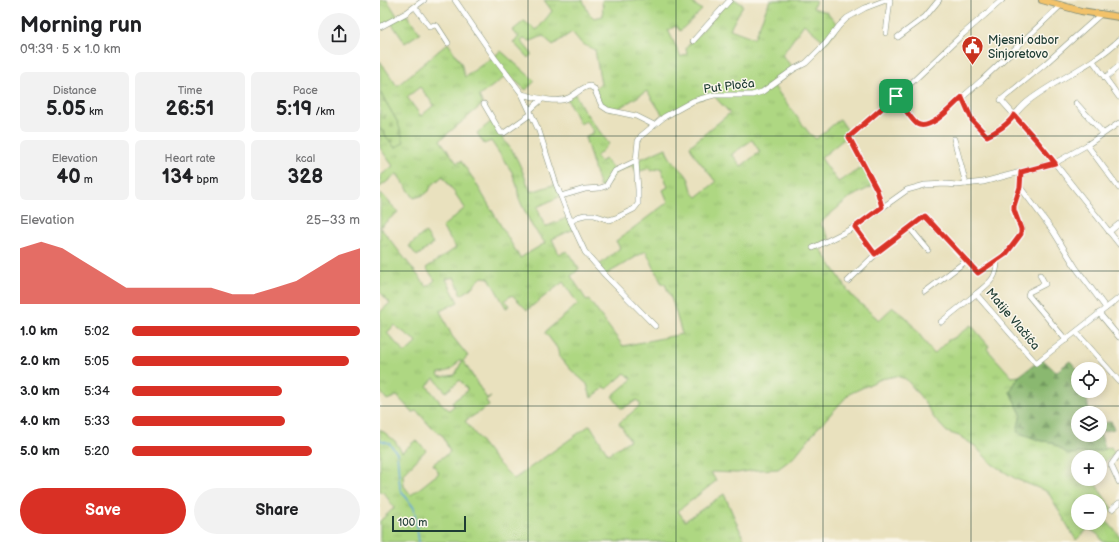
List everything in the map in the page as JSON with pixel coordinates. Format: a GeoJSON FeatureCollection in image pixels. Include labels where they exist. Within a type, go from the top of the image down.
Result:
{"type":"FeatureCollection","features":[{"type":"Feature","properties":{"kind":"main road"},"geometry":{"type":"LineString","coordinates":[[1042,0],[1081,11],[1119,17]]}},
{"type":"Feature","properties":{"kind":"street"},"geometry":{"type":"LineString","coordinates":[[380,27],[424,0]]}},
{"type":"Feature","properties":{"kind":"street"},"geometry":{"type":"LineString","coordinates":[[455,0],[494,57],[522,94],[539,131],[556,184],[571,222],[586,252],[605,275],[655,326]]}},
{"type":"Feature","properties":{"kind":"street"},"geometry":{"type":"LineString","coordinates":[[694,41],[730,0]]}},
{"type":"Feature","properties":{"kind":"street","name":"Put Ploča"},"geometry":{"type":"LineString","coordinates":[[571,222],[577,217],[585,215],[594,215],[609,220],[616,218],[634,208],[638,204],[636,160],[638,142],[641,136],[664,116],[693,101],[714,95],[752,95],[762,92],[794,69],[806,63],[826,43],[847,18],[865,8],[886,0]]}},
{"type":"Feature","properties":{"kind":"street"},"geometry":{"type":"LineString","coordinates":[[886,32],[890,0]]}},
{"type":"Feature","properties":{"kind":"street"},"geometry":{"type":"LineString","coordinates":[[898,37],[925,17],[939,0]]}},
{"type":"Feature","properties":{"kind":"street"},"geometry":{"type":"LineString","coordinates":[[882,207],[877,190],[849,137],[1002,0]]}},
{"type":"Feature","properties":{"kind":"street"},"geometry":{"type":"LineString","coordinates":[[896,96],[916,124],[924,126],[934,122],[982,80],[1061,5]]}},
{"type":"Feature","properties":{"kind":"street"},"geometry":{"type":"LineString","coordinates":[[414,7],[430,27],[434,25],[437,26],[448,43]]}},
{"type":"Feature","properties":{"kind":"street"},"geometry":{"type":"LineString","coordinates":[[1102,14],[1001,100],[1038,142],[1119,244]]}},
{"type":"Feature","properties":{"kind":"street"},"geometry":{"type":"LineString","coordinates":[[962,97],[972,120],[987,136],[1012,119],[1027,102],[1058,81],[1093,61],[1109,50],[1119,40]]}},
{"type":"Feature","properties":{"kind":"street"},"geometry":{"type":"LineString","coordinates":[[1093,61],[1118,94]]}},
{"type":"Feature","properties":{"kind":"street"},"geometry":{"type":"LineString","coordinates":[[1105,78],[1119,66]]}},
{"type":"Feature","properties":{"kind":"street"},"geometry":{"type":"LineString","coordinates":[[522,94],[542,99],[567,99],[580,90],[590,86],[594,89],[602,106],[608,110],[636,116],[654,125]]}},
{"type":"Feature","properties":{"kind":"street"},"geometry":{"type":"LineString","coordinates":[[484,104],[501,133],[504,133],[531,112],[542,99]]}},
{"type":"Feature","properties":{"kind":"street"},"geometry":{"type":"LineString","coordinates":[[1076,103],[1103,133]]}},
{"type":"Feature","properties":{"kind":"street"},"geometry":{"type":"LineString","coordinates":[[814,248],[855,227],[907,190],[925,185],[983,182],[1055,163],[1088,145],[1119,123]]}},
{"type":"Feature","properties":{"kind":"street"},"geometry":{"type":"LineString","coordinates":[[954,139],[966,184]]}},
{"type":"Feature","properties":{"kind":"street"},"geometry":{"type":"LineString","coordinates":[[1088,145],[1119,188]]}},
{"type":"Feature","properties":{"kind":"street"},"geometry":{"type":"LineString","coordinates":[[561,196],[585,189],[606,186],[615,171],[636,160]]}},
{"type":"Feature","properties":{"kind":"street"},"geometry":{"type":"LineString","coordinates":[[848,281],[875,254],[925,216],[978,273],[1006,254],[1021,234],[1021,229],[1014,206],[1020,187],[1021,172]]}},
{"type":"Feature","properties":{"kind":"street"},"geometry":{"type":"LineString","coordinates":[[1020,187],[1053,231],[1076,268],[1106,308]]}},
{"type":"Feature","properties":{"kind":"street"},"geometry":{"type":"LineString","coordinates":[[1109,232],[1119,224]]}},
{"type":"Feature","properties":{"kind":"street"},"geometry":{"type":"LineString","coordinates":[[855,227],[875,254]]}},
{"type":"Feature","properties":{"kind":"street"},"geometry":{"type":"LineString","coordinates":[[909,227],[928,250]]}},
{"type":"Feature","properties":{"kind":"street"},"geometry":{"type":"LineString","coordinates":[[925,292],[966,261]]}},
{"type":"Feature","properties":{"kind":"street","name":"Matije Vlačića"},"geometry":{"type":"LineString","coordinates":[[997,261],[997,271],[994,278],[976,294],[1036,363],[1099,313],[1118,301]]}},
{"type":"Feature","properties":{"kind":"street"},"geometry":{"type":"LineString","coordinates":[[1040,275],[1045,284],[1029,292],[1028,295],[1066,340]]}},
{"type":"Feature","properties":{"kind":"street"},"geometry":{"type":"LineString","coordinates":[[941,322],[976,294]]}},
{"type":"Feature","properties":{"kind":"street"},"geometry":{"type":"LineString","coordinates":[[1099,313],[1119,338]]}},
{"type":"Feature","properties":{"kind":"street"},"geometry":{"type":"LineString","coordinates":[[1076,332],[1119,381]]}},
{"type":"Feature","properties":{"kind":"street"},"geometry":{"type":"LineString","coordinates":[[1119,454],[1111,465],[1119,482]]}},
{"type":"Feature","properties":{"kind":"street"},"geometry":{"type":"LineString","coordinates":[[1112,510],[1119,503]]}},
{"type":"Feature","properties":{"kind":"green space"},"geometry":{"type":"Polygon","coordinates":[[[380,0],[387,0],[398,17],[407,15],[420,33],[405,43],[390,21],[380,27],[380,0]]]}},
{"type":"Feature","properties":{"kind":"green space"},"geometry":{"type":"Polygon","coordinates":[[[544,0],[583,0],[588,12],[594,18],[603,16],[602,0],[689,0],[702,10],[680,31],[676,26],[668,30],[681,57],[687,54],[686,48],[730,0],[736,0],[743,5],[730,29],[754,38],[770,0],[816,0],[813,8],[827,12],[839,26],[826,43],[804,24],[782,55],[794,69],[773,85],[809,133],[816,139],[840,119],[850,134],[821,158],[838,182],[863,167],[873,186],[849,198],[820,223],[830,239],[818,245],[854,298],[879,320],[893,307],[907,318],[934,354],[948,340],[954,338],[971,325],[989,346],[987,349],[1012,377],[1019,376],[1010,392],[1021,414],[1018,427],[1025,435],[1041,441],[1051,442],[1068,454],[1071,454],[1071,486],[1097,486],[1102,494],[1071,494],[1071,530],[1087,530],[1076,540],[1048,492],[1016,479],[992,464],[975,446],[959,436],[947,432],[934,418],[924,401],[906,379],[896,376],[881,379],[849,394],[815,431],[794,457],[778,469],[737,473],[711,472],[716,481],[678,511],[685,521],[724,494],[745,542],[380,542],[380,521],[394,508],[385,494],[380,491],[380,429],[395,441],[402,452],[416,440],[426,450],[403,474],[404,486],[411,495],[439,473],[433,464],[450,452],[443,436],[430,426],[417,411],[412,412],[397,396],[387,400],[380,391],[380,315],[381,311],[390,303],[380,292],[380,227],[427,287],[435,280],[426,268],[456,248],[442,227],[465,208],[443,176],[431,186],[429,191],[424,195],[414,198],[397,174],[380,187],[380,176],[393,166],[380,148],[380,128],[395,148],[398,123],[380,92],[380,61],[397,86],[448,43],[461,63],[465,77],[501,51],[535,81],[526,90],[508,75],[479,96],[483,104],[440,140],[457,163],[461,161],[474,180],[520,258],[545,243],[532,226],[519,199],[517,186],[512,172],[491,141],[484,144],[477,133],[492,121],[516,157],[531,192],[556,184],[561,196],[537,207],[545,227],[569,217],[574,229],[552,239],[559,254],[567,251],[579,269],[571,276],[587,301],[589,300],[623,346],[682,334],[673,303],[665,284],[662,284],[646,251],[605,275],[598,266],[620,248],[616,241],[668,202],[663,190],[668,187],[661,168],[651,171],[650,168],[637,172],[632,165],[616,172],[606,186],[600,188],[585,137],[594,132],[586,121],[580,124],[567,99],[575,94],[583,109],[609,144],[596,157],[600,162],[605,159],[615,171],[666,148],[669,157],[688,178],[692,190],[697,197],[716,182],[695,156],[690,146],[730,113],[713,95],[693,101],[664,117],[647,91],[614,111],[602,106],[594,89],[601,84],[595,50],[582,44],[572,32],[553,45],[543,36],[531,41],[523,39],[521,41],[532,54],[528,58],[513,42],[519,37],[512,31],[524,21],[537,30],[552,11],[544,0]],[[420,87],[407,97],[421,116],[434,105],[420,87]],[[752,140],[732,154],[741,166],[760,152],[752,140]],[[454,277],[446,279],[458,302],[440,311],[452,336],[468,356],[463,361],[487,399],[491,397],[486,401],[489,406],[465,421],[496,461],[514,479],[590,425],[608,454],[630,440],[619,423],[641,405],[637,400],[622,409],[612,396],[632,379],[625,373],[607,389],[605,387],[591,398],[587,384],[571,370],[560,357],[557,348],[545,332],[578,304],[563,282],[527,310],[512,295],[505,300],[509,304],[506,308],[489,278],[482,277],[469,290],[461,295],[454,277]],[[394,325],[387,333],[405,353],[417,342],[394,325]],[[459,360],[451,369],[439,373],[438,375],[441,377],[455,375],[462,361],[459,360]],[[434,378],[427,386],[440,402],[449,410],[454,406],[452,402],[466,392],[467,389],[460,380],[446,392],[434,378]]]}},
{"type":"Feature","properties":{"kind":"green space"},"geometry":{"type":"Polygon","coordinates":[[[380,92],[398,123],[404,142],[395,148],[380,128],[380,92]]]}},
{"type":"Feature","properties":{"kind":"green space"},"geometry":{"type":"Polygon","coordinates":[[[380,192],[398,212],[380,227],[380,192]]]}},
{"type":"Feature","properties":{"kind":"green space"},"geometry":{"type":"Polygon","coordinates":[[[425,232],[433,244],[417,256],[409,246],[425,232]]]}},
{"type":"Feature","properties":{"kind":"green space"},"geometry":{"type":"Polygon","coordinates":[[[1042,359],[1056,372],[1070,361],[1071,398],[1087,398],[1088,406],[1071,406],[1071,442],[1103,442],[1105,449],[1071,450],[1071,454],[1068,454],[1051,442],[1041,441],[1017,432],[1021,414],[1010,392],[1019,376],[1042,359]]]}},
{"type":"Feature","properties":{"kind":"green space"},"geometry":{"type":"Polygon","coordinates":[[[1111,421],[1114,429],[1107,430],[1107,422],[1111,421]]]}},
{"type":"Feature","properties":{"kind":"green space"},"geometry":{"type":"Polygon","coordinates":[[[1111,447],[1115,454],[1107,460],[1107,450],[1101,450],[1111,447]]]}},
{"type":"Feature","properties":{"kind":"green space"},"geometry":{"type":"Polygon","coordinates":[[[1107,502],[1112,509],[1107,513],[1107,502]]]}},
{"type":"Feature","properties":{"kind":"green space"},"geometry":{"type":"Polygon","coordinates":[[[1107,522],[1119,535],[1119,542],[1103,542],[1090,530],[1107,530],[1107,522]]]}},
{"type":"Feature","properties":{"kind":"waterway"},"geometry":{"type":"LineString","coordinates":[[380,440],[389,443],[397,453],[400,489],[414,508],[419,542]]}},
{"type":"Feature","properties":{"kind":"place","name":"Mjesni odbor Sinjoretovo"},"geometry":{"type":"Point","coordinates":[972,66]}},
{"type":"Feature","properties":{"kind":"route"},"geometry":{"type":"LineString","coordinates":[[896,96],[916,124],[924,126],[934,122],[962,97],[972,120],[987,136],[1012,119],[1014,115],[1055,163],[1021,172],[1020,187],[1014,210],[1021,229],[1021,234],[1006,254],[978,273],[925,216],[875,254],[855,227],[882,207],[877,190],[849,137],[896,96]]}}]}
